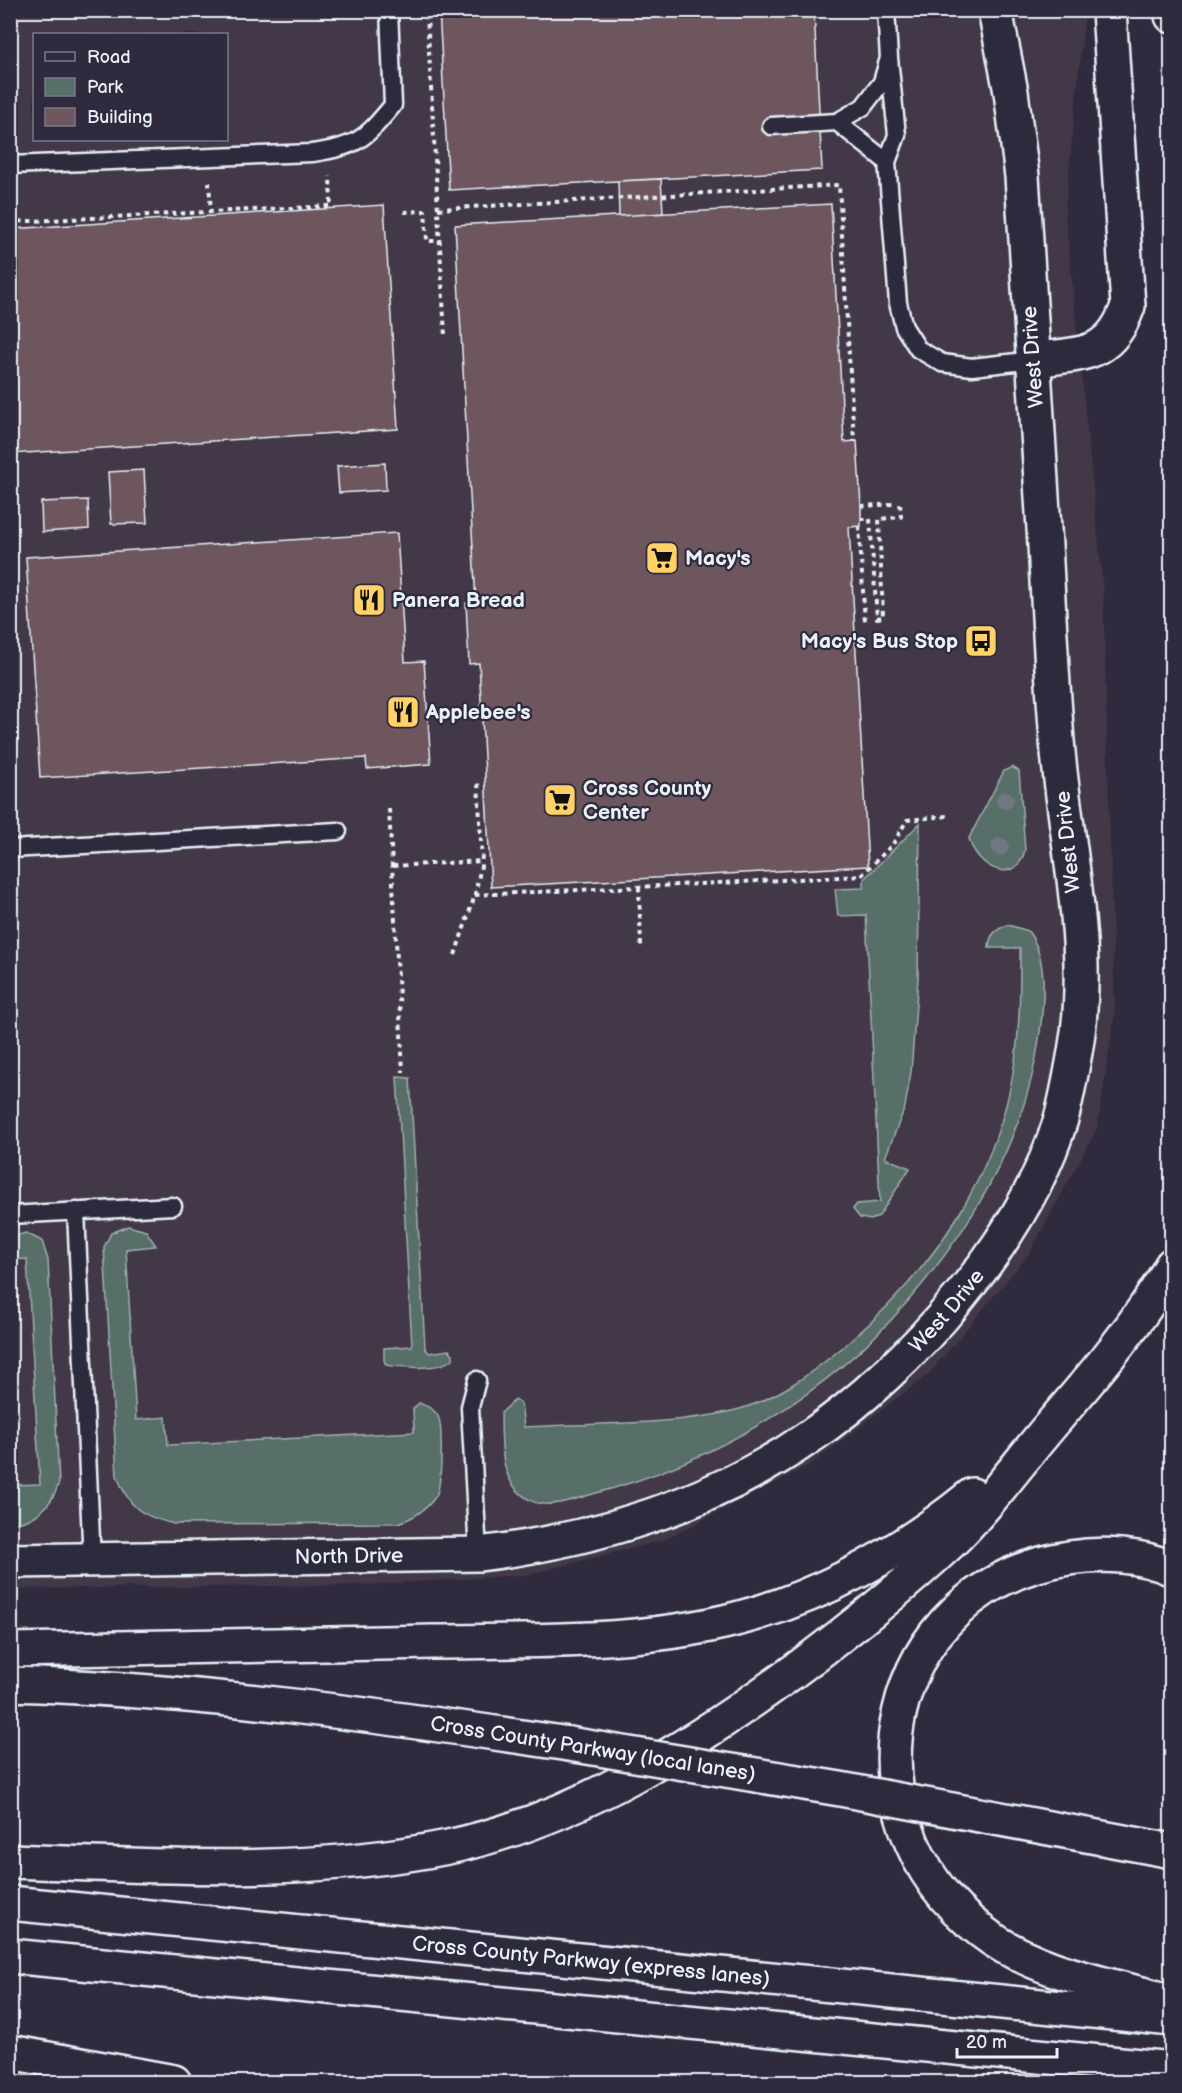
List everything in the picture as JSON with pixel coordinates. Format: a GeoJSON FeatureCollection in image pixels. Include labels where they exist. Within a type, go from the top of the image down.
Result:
{"type":"FeatureCollection","features":[{"type":"Feature","properties":{"kind":"main road","name":"West Drive"},"geometry":{"type":"LineString","coordinates":[[681,1503],[728,1483],[806,1440],[840,1415],[907,1356],[971,1282],[1002,1238],[1046,1157],[1060,1121],[1076,1046],[1079,1017],[1078,939],[1058,750],[1022,176],[1011,92],[995,10]]}},
{"type":"Feature","properties":{"kind":"main road"},"geometry":{"type":"LineString","coordinates":[[1034,360],[1102,347],[1119,328],[1128,306],[1109,10]]}},
{"type":"Feature","properties":{"kind":"main road"},"geometry":{"type":"LineString","coordinates":[[1171,10],[1172,16]]}},
{"type":"Feature","properties":{"kind":"main road"},"geometry":{"type":"LineString","coordinates":[[10,1861],[217,1866],[351,1862],[453,1846],[562,1810],[668,1757],[759,1696],[862,1618],[952,1540],[1034,1445],[1133,1323],[1172,1265]]}},
{"type":"Feature","properties":{"kind":"main road"},"geometry":{"type":"LineString","coordinates":[[10,1650],[530,1640],[651,1634],[702,1625],[752,1614],[800,1598],[847,1577],[938,1523],[1034,1445]]}},
{"type":"Feature","properties":{"kind":"main road","name":"North Drive"},"geometry":{"type":"LineString","coordinates":[[10,1561],[478,1554],[570,1539],[681,1503]]}},
{"type":"Feature","properties":{"kind":"main road"},"geometry":{"type":"LineString","coordinates":[[1172,1569],[1140,1559],[1111,1555],[1083,1556],[1028,1567],[975,1596],[940,1631],[918,1663],[898,1715],[892,1767],[904,1828],[917,1856],[936,1886],[957,1911],[981,1931],[1030,1960],[1172,2002]]}},
{"type":"Feature","properties":{"kind":"main road","name":"Cross County Parkway (local lanes)"},"geometry":{"type":"LineString","coordinates":[[10,1684],[75,1686],[324,1708],[569,1744],[840,1789],[1172,1851]]}},
{"type":"Feature","properties":{"kind":"main road","name":"Cross County Parkway (express lanes)"},"geometry":{"type":"LineString","coordinates":[[10,1903],[1172,2019]]}},
{"type":"Feature","properties":{"kind":"main road"},"geometry":{"type":"LineString","coordinates":[[10,1956],[1172,2070]]}},
{"type":"Feature","properties":{"kind":"main road"},"geometry":{"type":"LineString","coordinates":[[10,2052],[174,2082]]}},
{"type":"Feature","properties":{"kind":"lane"},"geometry":{"type":"LineString","coordinates":[[10,165],[312,153],[345,148],[369,134],[393,105],[389,10]]}},
{"type":"Feature","properties":{"kind":"lane"},"geometry":{"type":"LineString","coordinates":[[885,10],[897,135],[887,162],[898,303],[910,338],[918,349],[929,357],[956,365],[997,365],[1034,360]]}},
{"type":"Feature","properties":{"kind":"lane"},"geometry":{"type":"LineString","coordinates":[[771,126],[837,122],[863,107],[882,82],[889,58]]}},
{"type":"Feature","properties":{"kind":"lane"},"geometry":{"type":"LineString","coordinates":[[837,122],[887,162]]}},
{"type":"Feature","properties":{"kind":"lane"},"geometry":{"type":"LineString","coordinates":[[10,849],[338,831]]}},
{"type":"Feature","properties":{"kind":"lane"},"geometry":{"type":"LineString","coordinates":[[10,1215],[173,1206]]}},
{"type":"Feature","properties":{"kind":"lane"},"geometry":{"type":"LineString","coordinates":[[76,1211],[92,1561]]}},
{"type":"Feature","properties":{"kind":"lane"},"geometry":{"type":"LineString","coordinates":[[477,1380],[470,1407],[478,1554]]}},
{"type":"Feature","properties":{"kind":"path"},"geometry":{"type":"LineString","coordinates":[[427,15],[445,336]]}},
{"type":"Feature","properties":{"kind":"path"},"geometry":{"type":"LineString","coordinates":[[10,222],[331,206],[330,185]]}},
{"type":"Feature","properties":{"kind":"path"},"geometry":{"type":"LineString","coordinates":[[438,209],[839,185],[854,441]]}},
{"type":"Feature","properties":{"kind":"path"},"geometry":{"type":"LineString","coordinates":[[210,193],[211,212]]}},
{"type":"Feature","properties":{"kind":"path"},"geometry":{"type":"LineString","coordinates":[[404,212],[425,211],[427,241],[441,241]]}},
{"type":"Feature","properties":{"kind":"path"},"geometry":{"type":"LineString","coordinates":[[861,519],[870,519],[877,618],[883,617],[879,519],[901,517],[900,503]]}},
{"type":"Feature","properties":{"kind":"path"},"geometry":{"type":"LineString","coordinates":[[861,506],[894,504]]}},
{"type":"Feature","properties":{"kind":"path"},"geometry":{"type":"LineString","coordinates":[[859,526],[864,623]]}},
{"type":"Feature","properties":{"kind":"path"},"geometry":{"type":"LineString","coordinates":[[455,955],[475,895],[482,861],[478,781]]}},
{"type":"Feature","properties":{"kind":"path"},"geometry":{"type":"LineString","coordinates":[[389,809],[403,1072]]}},
{"type":"Feature","properties":{"kind":"path"},"geometry":{"type":"LineString","coordinates":[[475,895],[861,876],[893,844],[906,820],[947,816]]}},
{"type":"Feature","properties":{"kind":"path"},"geometry":{"type":"LineString","coordinates":[[393,866],[482,861]]}},
{"type":"Feature","properties":{"kind":"path"},"geometry":{"type":"LineString","coordinates":[[639,887],[641,946]]}},
{"type":"Feature","properties":{"kind":"shaded area","name":"Cross County Center"},"geometry":{"type":"Polygon","coordinates":[[[10,11],[1085,11],[1065,211],[1103,587],[1115,1013],[1097,1129],[1029,1254],[929,1374],[811,1464],[664,1540],[526,1575],[370,1585],[11,1589],[10,11]]]}},
{"type":"Feature","properties":{"kind":"green space"},"geometry":{"type":"Polygon","coordinates":[[[1012,767],[1019,771],[1025,850],[1020,862],[1013,869],[1005,871],[996,869],[979,857],[969,838],[1004,771],[1012,767]]]}},
{"type":"Feature","properties":{"kind":"green space"},"geometry":{"type":"Polygon","coordinates":[[[920,823],[918,978],[911,1072],[905,1107],[885,1158],[910,1168],[879,1216],[871,1220],[860,1218],[853,1209],[857,1204],[880,1202],[866,915],[838,916],[835,889],[864,888],[864,879],[920,823]]]}},
{"type":"Feature","properties":{"kind":"green space"},"geometry":{"type":"Polygon","coordinates":[[[1008,925],[1028,931],[1039,953],[1042,966],[1043,1007],[1033,1070],[1023,1107],[994,1176],[955,1241],[908,1301],[841,1367],[765,1421],[724,1444],[681,1464],[638,1480],[569,1501],[543,1504],[528,1499],[518,1491],[507,1472],[501,1437],[501,1413],[515,1400],[521,1403],[524,1427],[682,1419],[732,1411],[764,1400],[794,1384],[822,1364],[879,1315],[908,1284],[934,1251],[978,1181],[1007,1103],[1018,1033],[1020,948],[989,948],[990,939],[994,933],[1008,925]]]}},
{"type":"Feature","properties":{"kind":"green space"},"geometry":{"type":"Polygon","coordinates":[[[397,1077],[410,1078],[425,1348],[429,1353],[449,1350],[453,1354],[453,1359],[447,1363],[432,1367],[392,1366],[386,1365],[384,1360],[384,1348],[412,1346],[397,1077]]]}},
{"type":"Feature","properties":{"kind":"green space"},"geometry":{"type":"Polygon","coordinates":[[[128,1226],[146,1231],[156,1246],[126,1249],[136,1420],[166,1417],[168,1445],[414,1432],[413,1409],[419,1403],[436,1413],[441,1432],[441,1469],[438,1490],[429,1505],[415,1516],[398,1523],[174,1524],[153,1518],[138,1509],[126,1496],[117,1476],[104,1247],[111,1233],[128,1226]]]}},
{"type":"Feature","properties":{"kind":"green space"},"geometry":{"type":"Polygon","coordinates":[[[26,1233],[42,1241],[48,1260],[59,1483],[47,1506],[28,1520],[11,1524],[12,1485],[40,1484],[27,1259],[11,1260],[11,1237],[26,1233]]]}},
{"type":"Feature","properties":{"kind":"building"},"geometry":{"type":"Polygon","coordinates":[[[439,10],[814,10],[822,170],[449,190],[439,10]]]}},
{"type":"Feature","properties":{"kind":"building"},"geometry":{"type":"Polygon","coordinates":[[[661,179],[663,213],[619,216],[618,181],[661,179]]]}},
{"type":"Feature","properties":{"kind":"building","name":"Macy's"},"geometry":{"type":"Polygon","coordinates":[[[831,204],[844,442],[857,441],[861,506],[861,526],[849,527],[868,866],[491,887],[479,663],[469,664],[466,603],[476,603],[455,225],[831,204]]]}},
{"type":"Feature","properties":{"kind":"building"},"geometry":{"type":"Polygon","coordinates":[[[384,205],[398,429],[10,454],[10,229],[384,205]]]}},
{"type":"Feature","properties":{"kind":"building"},"geometry":{"type":"Polygon","coordinates":[[[385,463],[386,490],[339,493],[337,466],[385,463]]]}},
{"type":"Feature","properties":{"kind":"building"},"geometry":{"type":"Polygon","coordinates":[[[144,470],[147,523],[111,524],[108,472],[144,470]]]}},
{"type":"Feature","properties":{"kind":"building"},"geometry":{"type":"Polygon","coordinates":[[[88,500],[89,529],[42,532],[41,502],[88,500]]]}},
{"type":"Feature","properties":{"kind":"building"},"geometry":{"type":"Polygon","coordinates":[[[397,533],[405,662],[424,661],[431,764],[367,769],[366,758],[40,778],[26,557],[397,533]]]}},
{"type":"Feature","properties":{"kind":"place","name":"Macy's"},"geometry":{"type":"Point","coordinates":[662,558]}},
{"type":"Feature","properties":{"kind":"place","name":"Panera Bread"},"geometry":{"type":"Point","coordinates":[369,600]}},
{"type":"Feature","properties":{"kind":"place","name":"Macy's Bus Stop"},"geometry":{"type":"Point","coordinates":[981,641]}},
{"type":"Feature","properties":{"kind":"place","name":"Applebee's"},"geometry":{"type":"Point","coordinates":[403,712]}},
{"type":"Feature","properties":{"kind":"place","name":"Cross County Center"},"geometry":{"type":"Point","coordinates":[560,800]}}]}
